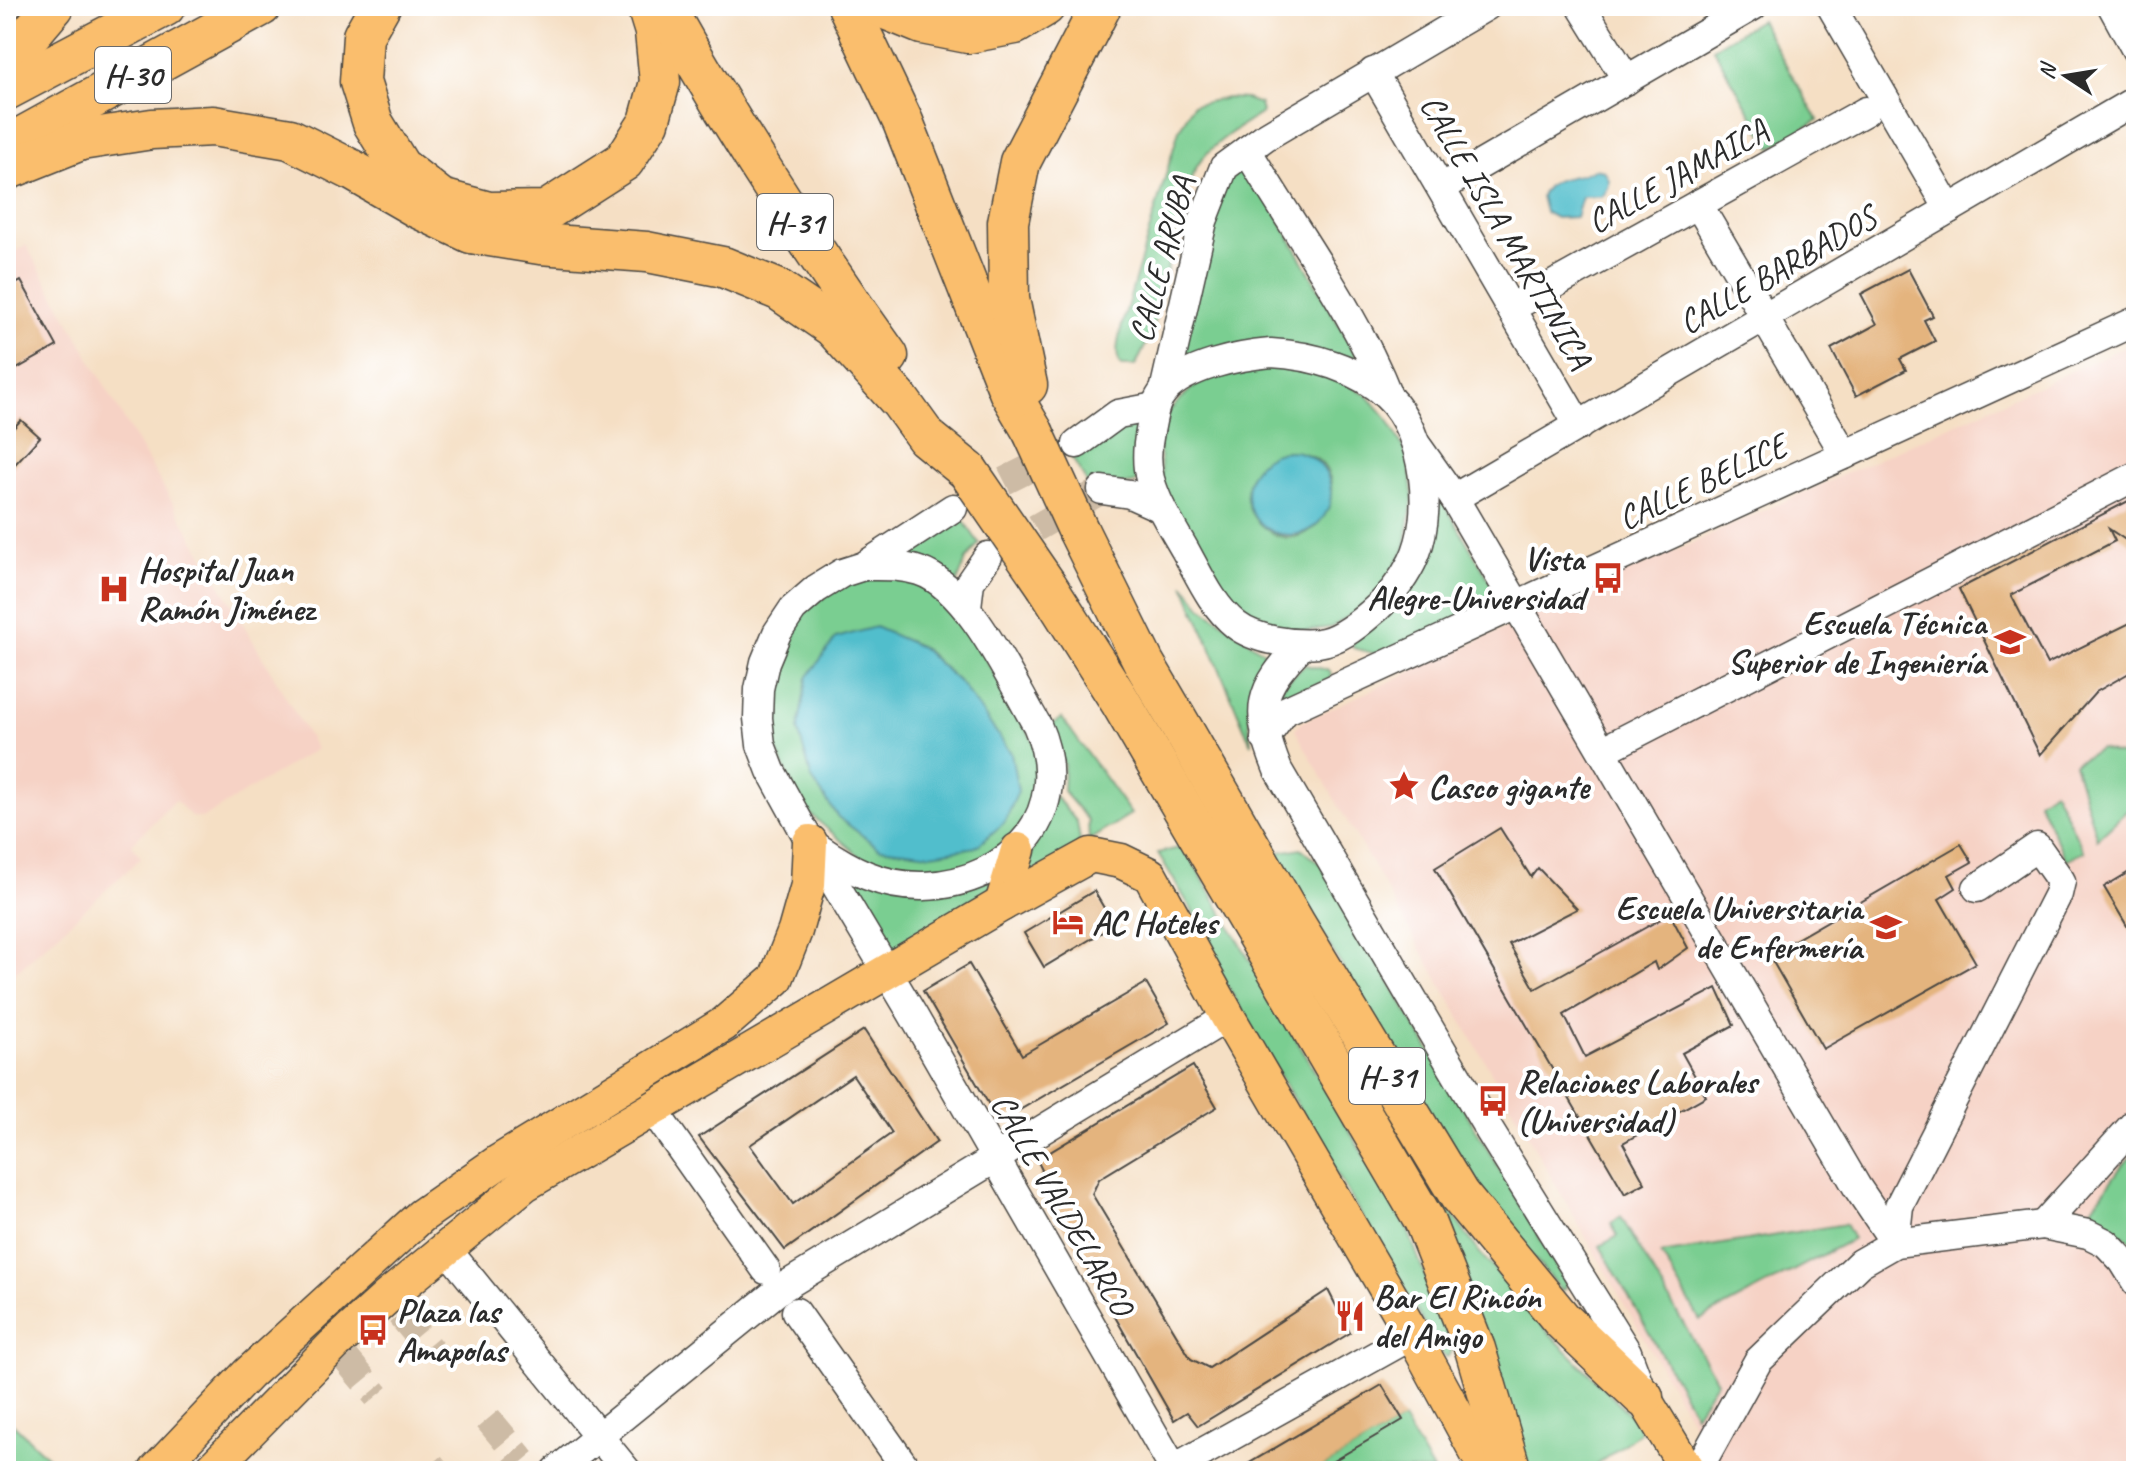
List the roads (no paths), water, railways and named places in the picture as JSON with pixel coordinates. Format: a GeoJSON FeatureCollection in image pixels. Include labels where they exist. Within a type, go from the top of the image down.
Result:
{"type":"FeatureCollection","features":[{"type":"Feature","properties":{"kind":"highway"},"geometry":{"type":"LineString","coordinates":[[6,59],[54,6]]}},
{"type":"Feature","properties":{"kind":"highway","name":"H-30"},"geometry":{"type":"LineString","coordinates":[[6,90],[165,6]]}},
{"type":"Feature","properties":{"kind":"highway","name":"H-30"},"geometry":{"type":"LineString","coordinates":[[6,146],[261,6]]}},
{"type":"Feature","properties":{"kind":"highway"},"geometry":{"type":"LineString","coordinates":[[380,6],[363,36],[360,82],[373,123],[400,167],[441,199],[489,212],[546,211],[624,161],[649,122],[660,82],[655,32],[647,6]]}},
{"type":"Feature","properties":{"kind":"highway","name":"H-31"},"geometry":{"type":"LineString","coordinates":[[664,6],[758,167],[934,433],[968,471],[1047,586],[1120,701],[1424,1220],[1475,1349],[1511,1471]]}},
{"type":"Feature","properties":{"kind":"highway"},"geometry":{"type":"LineString","coordinates":[[848,6],[903,122],[1018,388]]}},
{"type":"Feature","properties":{"kind":"highway"},"geometry":{"type":"LineString","coordinates":[[878,6],[922,24],[968,33],[1015,24],[1045,6]]}},
{"type":"Feature","properties":{"kind":"highway"},"geometry":{"type":"LineString","coordinates":[[1018,388],[1009,299],[1008,222],[1020,162],[1101,6]]}},
{"type":"Feature","properties":{"kind":"highway"},"geometry":{"type":"LineString","coordinates":[[6,170],[81,140],[152,129],[213,126],[290,139],[471,233],[540,244],[647,252],[723,267],[779,290],[833,327],[900,401],[934,433]]}},
{"type":"Feature","properties":{"kind":"highway","name":"H-31"},"geometry":{"type":"LineString","coordinates":[[1018,388],[1033,432],[1079,532],[1164,698],[1295,924],[1459,1195],[1562,1320],[1643,1397]]}},
{"type":"Feature","properties":{"kind":"main road"},"geometry":{"type":"LineString","coordinates":[[156,1471],[248,1374],[421,1216],[500,1161],[724,1024],[776,979],[795,931],[808,885],[810,842]]}},
{"type":"Feature","properties":{"kind":"main road"},"geometry":{"type":"LineString","coordinates":[[1002,904],[1018,850]]}},
{"type":"Feature","properties":{"kind":"main road"},"geometry":{"type":"LineString","coordinates":[[210,1471],[334,1345],[445,1247],[525,1184],[642,1113],[1091,855],[1121,861],[1150,875],[1228,1017],[1413,1335],[1487,1471]]}},
{"type":"Feature","properties":{"kind":"main road"},"geometry":{"type":"LineString","coordinates":[[1643,1397],[1688,1471]]}},
{"type":"Feature","properties":{"kind":"street","name":"CALLE ARUBA"},"geometry":{"type":"LineString","coordinates":[[1160,399],[1203,221],[1224,167],[1373,72],[1487,6]]}},
{"type":"Feature","properties":{"kind":"street"},"geometry":{"type":"LineString","coordinates":[[1581,6],[1627,80]]}},
{"type":"Feature","properties":{"kind":"street"},"geometry":{"type":"LineString","coordinates":[[1454,180],[1753,6]]}},
{"type":"Feature","properties":{"kind":"street"},"geometry":{"type":"LineString","coordinates":[[1831,6],[1949,209]]}},
{"type":"Feature","properties":{"kind":"street"},"geometry":{"type":"LineString","coordinates":[[2112,6],[2136,50]]}},
{"type":"Feature","properties":{"kind":"street","name":"CALLE ISLA MARTINICA"},"geometry":{"type":"LineString","coordinates":[[1373,72],[1579,426]]}},
{"type":"Feature","properties":{"kind":"street","name":"CALLE BARBADOS"},"geometry":{"type":"LineString","coordinates":[[1454,498],[1579,426],[1762,312],[1949,209],[2136,100]]}},
{"type":"Feature","properties":{"kind":"street","name":"CALLE JAMAICA"},"geometry":{"type":"LineString","coordinates":[[1524,301],[1866,111]]}},
{"type":"Feature","properties":{"kind":"street"},"geometry":{"type":"LineString","coordinates":[[1247,150],[1339,299],[1377,367],[1389,398],[1418,447],[1454,498],[1857,1187],[1895,1243]]}},
{"type":"Feature","properties":{"kind":"street"},"geometry":{"type":"LineString","coordinates":[[1698,204],[1845,455]]}},
{"type":"Feature","properties":{"kind":"street","name":"CALLE BELICE"},"geometry":{"type":"LineString","coordinates":[[1265,738],[1285,711],[2136,321]]}},
{"type":"Feature","properties":{"kind":"street"},"geometry":{"type":"LineString","coordinates":[[1077,444],[1118,414],[1160,399],[1190,374],[1220,361],[1271,353],[1294,354],[1322,361],[1367,381],[1389,398]]}},
{"type":"Feature","properties":{"kind":"street"},"geometry":{"type":"LineString","coordinates":[[1160,399],[1148,443],[1149,477],[1161,508],[1210,594],[1238,627],[1263,636],[1312,643],[1366,674]]}},
{"type":"Feature","properties":{"kind":"street"},"geometry":{"type":"LineString","coordinates":[[1418,447],[1425,507],[1413,561],[1382,605],[1341,635],[1312,643],[1287,661],[1269,688],[1261,715],[1265,738],[1278,770],[1450,1064],[1627,1352],[1643,1397]]}},
{"type":"Feature","properties":{"kind":"street"},"geometry":{"type":"LineString","coordinates":[[1604,750],[2136,476]]}},
{"type":"Feature","properties":{"kind":"street"},"geometry":{"type":"LineString","coordinates":[[1102,490],[1130,494],[1161,508]]}},
{"type":"Feature","properties":{"kind":"street","name":"CALLE VALDELARCO"},"geometry":{"type":"LineString","coordinates":[[953,508],[864,566],[842,573],[816,589],[793,609],[777,633],[765,662],[759,689],[761,745],[771,771],[810,842],[995,1158],[1172,1470]]}},
{"type":"Feature","properties":{"kind":"street"},"geometry":{"type":"LineString","coordinates":[[967,607],[970,582],[988,556]]}},
{"type":"Feature","properties":{"kind":"street"},"geometry":{"type":"LineString","coordinates":[[810,842],[850,870],[897,883],[923,886],[974,877],[1018,850],[1042,814],[1049,790],[1045,743],[967,607],[946,585],[922,572],[897,566],[864,566]]}},
{"type":"Feature","properties":{"kind":"street"},"geometry":{"type":"LineString","coordinates":[[1895,1243],[1899,1206],[2058,894],[2061,881],[2037,847],[1977,888]]}},
{"type":"Feature","properties":{"kind":"street"},"geometry":{"type":"LineString","coordinates":[[556,1471],[780,1289],[1228,1017]]}},
{"type":"Feature","properties":{"kind":"street"},"geometry":{"type":"LineString","coordinates":[[661,1121],[766,1270]]}},
{"type":"Feature","properties":{"kind":"street"},"geometry":{"type":"LineString","coordinates":[[2043,1225],[2136,1122]]}},
{"type":"Feature","properties":{"kind":"street"},"geometry":{"type":"LineString","coordinates":[[1697,1471],[1758,1361],[1860,1263],[1895,1243],[2043,1225],[2088,1234],[2106,1243],[2123,1261],[2136,1282]]}},
{"type":"Feature","properties":{"kind":"street"},"geometry":{"type":"LineString","coordinates":[[445,1247],[627,1471]]}},
{"type":"Feature","properties":{"kind":"street"},"geometry":{"type":"LineString","coordinates":[[796,1312],[908,1471]]}},
{"type":"Feature","properties":{"kind":"street"},"geometry":{"type":"LineString","coordinates":[[1172,1470],[1413,1335]]}},
{"type":"Feature","properties":{"kind":"water"},"geometry":{"type":"Polygon","coordinates":[[[1594,169],[1604,171],[1609,181],[1602,197],[1582,197],[1576,217],[1556,218],[1545,212],[1541,196],[1551,183],[1594,169]]]}},
{"type":"Feature","properties":{"kind":"water"},"geometry":{"type":"Polygon","coordinates":[[[1281,451],[1297,451],[1313,458],[1324,469],[1331,493],[1328,509],[1319,523],[1297,535],[1281,535],[1265,528],[1254,517],[1247,501],[1247,485],[1254,469],[1265,458],[1281,451]]]}},
{"type":"Feature","properties":{"kind":"water"},"geometry":{"type":"Polygon","coordinates":[[[875,627],[921,647],[962,685],[1011,753],[1018,791],[1005,822],[976,847],[931,854],[879,848],[838,817],[812,779],[798,730],[807,678],[836,638],[875,627]]]}},
{"type":"Feature","properties":{"kind":"tunnel"},"geometry":{"type":"LineString","coordinates":[[967,500],[1062,452]]}},
{"type":"Feature","properties":{"kind":"tunnel"},"geometry":{"type":"LineString","coordinates":[[999,549],[1102,490]]}},
{"type":"Feature","properties":{"kind":"tunnel"},"geometry":{"type":"LineString","coordinates":[[400,1314],[431,1351]]}},
{"type":"Feature","properties":{"kind":"tunnel"},"geometry":{"type":"LineString","coordinates":[[346,1359],[377,1396]]}},
{"type":"Feature","properties":{"kind":"tunnel"},"geometry":{"type":"LineString","coordinates":[[488,1419],[523,1461]]}},
{"type":"Feature","properties":{"kind":"tunnel"},"geometry":{"type":"LineString","coordinates":[[431,1465],[436,1471]]}},
{"type":"Feature","properties":{"kind":"place","name":"Vista Alegre-Universidad"},"geometry":{"type":"Point","coordinates":[1608,578]}},
{"type":"Feature","properties":{"kind":"place","name":"Hospital Juan Ramón Jiménez"},"geometry":{"type":"Point","coordinates":[114,589]}},
{"type":"Feature","properties":{"kind":"place","name":"Escuela Técnica Superior de Ingeniería"},"geometry":{"type":"Point","coordinates":[2010,642]}},
{"type":"Feature","properties":{"kind":"place","name":"Casco gigante"},"geometry":{"type":"Point","coordinates":[1404,786]}},
{"type":"Feature","properties":{"kind":"place","name":"AC Hoteles"},"geometry":{"type":"Point","coordinates":[1068,922]}},
{"type":"Feature","properties":{"kind":"place","name":"Escuela Universitaria de Enfermería"},"geometry":{"type":"Point","coordinates":[1886,927]}},
{"type":"Feature","properties":{"kind":"place","name":"Relaciones Laborales (Universidad)"},"geometry":{"type":"Point","coordinates":[1493,1101]}},
{"type":"Feature","properties":{"kind":"place","name":"Bar El Rincón del Amigo"},"geometry":{"type":"Point","coordinates":[1350,1316]}},
{"type":"Feature","properties":{"kind":"place","name":"Plaza las Amapolas"},"geometry":{"type":"Point","coordinates":[373,1330]}}]}
